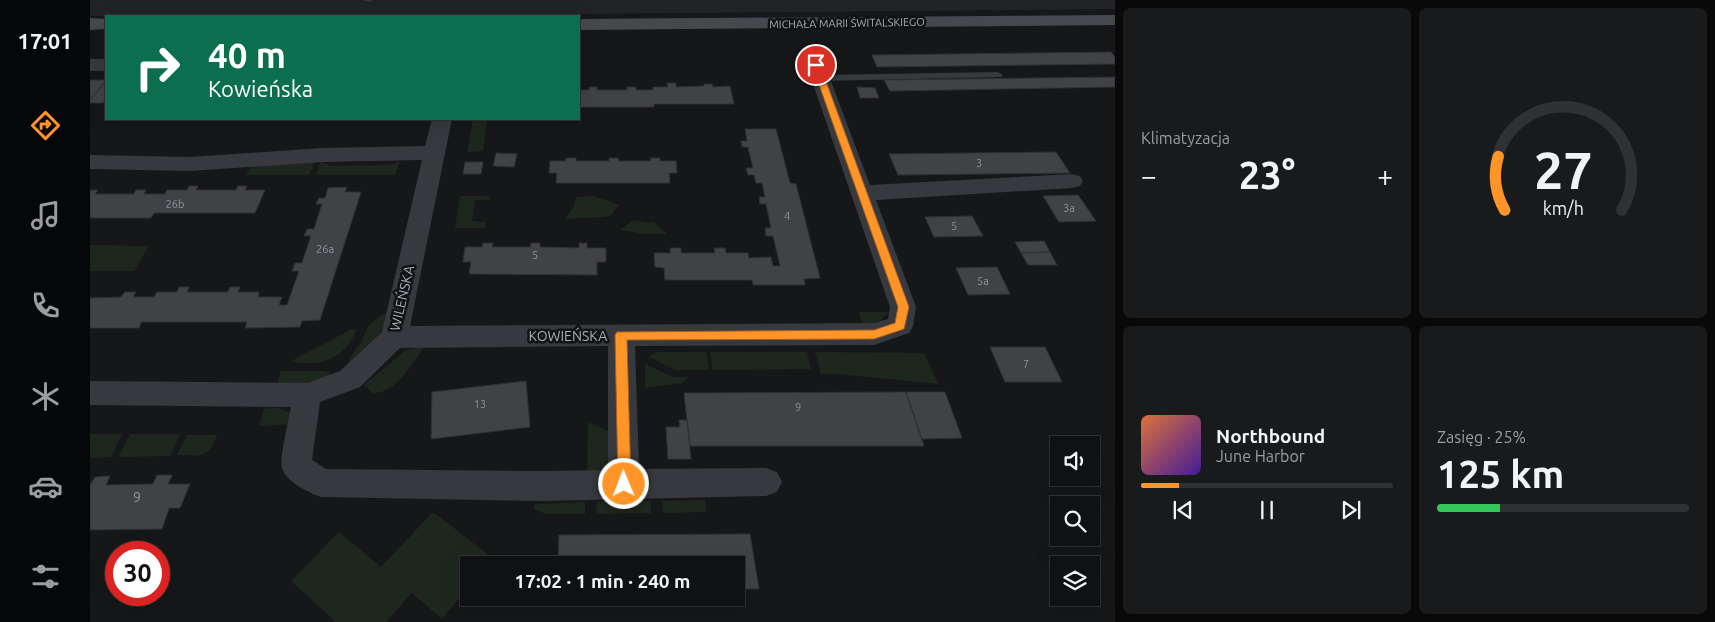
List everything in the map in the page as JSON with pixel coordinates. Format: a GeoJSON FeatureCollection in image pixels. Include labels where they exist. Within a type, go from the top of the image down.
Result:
{"type":"FeatureCollection","features":[{"type":"Feature","properties":{"kind":"main road","name":"MICHAŁA MARII ŚWITALSKIEGO"},"geometry":{"type":"LineString","coordinates":[[580,25],[1115,20]]}},
{"type":"Feature","properties":{"kind":"main road"},"geometry":{"type":"LineString","coordinates":[[90,24],[105,24]]}},
{"type":"Feature","properties":{"kind":"street","name":"KOWIEŃSKA"},"geometry":{"type":"LineString","coordinates":[[394,337],[874,334],[900,326],[903,307],[811,52]]}},
{"type":"Feature","properties":{"kind":"street"},"geometry":{"type":"LineString","coordinates":[[90,65],[105,65]]}},
{"type":"Feature","properties":{"kind":"street","name":"WILEŃSKA"},"geometry":{"type":"LineString","coordinates":[[90,393],[307,395],[350,379],[394,337],[442,120]]}},
{"type":"Feature","properties":{"kind":"street"},"geometry":{"type":"LineString","coordinates":[[90,162],[190,164],[322,155],[435,153]]}},
{"type":"Feature","properties":{"kind":"street"},"geometry":{"type":"LineString","coordinates":[[862,194],[1072,181]]}},
{"type":"Feature","properties":{"kind":"street"},"geometry":{"type":"LineString","coordinates":[[621,335],[624,484]]}},
{"type":"Feature","properties":{"kind":"street"},"geometry":{"type":"LineString","coordinates":[[307,395],[296,466],[321,484],[542,486],[766,482]]}},
{"type":"Feature","properties":{"kind":"lane"},"geometry":{"type":"LineString","coordinates":[[821,78],[998,75]]}},
{"type":"Feature","properties":{"kind":"shaded area"},"geometry":{"type":"Polygon","coordinates":[[[90,0],[1115,0],[1115,9],[471,15],[90,16],[90,0]]]}},
{"type":"Feature","properties":{"kind":"shaded area"},"geometry":{"type":"Polygon","coordinates":[[[473,120],[487,121],[483,151],[467,152],[473,120]]]}},
{"type":"Feature","properties":{"kind":"shaded area"},"geometry":{"type":"Polygon","coordinates":[[[315,161],[309,175],[246,175],[251,166],[315,161]]]}},
{"type":"Feature","properties":{"kind":"shaded area"},"geometry":{"type":"Polygon","coordinates":[[[321,161],[330,166],[392,165],[400,161],[395,175],[316,175],[321,161]]]}},
{"type":"Feature","properties":{"kind":"shaded area"},"geometry":{"type":"Polygon","coordinates":[[[460,196],[486,196],[491,198],[488,200],[475,200],[472,221],[486,222],[485,228],[455,228],[460,196]]]}},
{"type":"Feature","properties":{"kind":"shaded area"},"geometry":{"type":"Polygon","coordinates":[[[594,196],[619,205],[611,215],[605,217],[565,219],[574,206],[576,197],[594,196]]]}},
{"type":"Feature","properties":{"kind":"shaded area"},"geometry":{"type":"Polygon","coordinates":[[[633,220],[651,223],[653,221],[667,234],[644,234],[620,230],[633,220]]]}},
{"type":"Feature","properties":{"kind":"shaded area"},"geometry":{"type":"Polygon","coordinates":[[[90,245],[149,246],[134,271],[90,271],[90,245]]]}},
{"type":"Feature","properties":{"kind":"shaded area"},"geometry":{"type":"Polygon","coordinates":[[[389,312],[382,330],[374,342],[349,365],[349,359],[369,325],[380,316],[389,312]]]}},
{"type":"Feature","properties":{"kind":"shaded area"},"geometry":{"type":"Polygon","coordinates":[[[859,312],[889,312],[880,321],[863,326],[859,312]]]}},
{"type":"Feature","properties":{"kind":"shaded area"},"geometry":{"type":"Polygon","coordinates":[[[352,329],[357,330],[352,340],[346,348],[331,359],[313,363],[292,362],[293,360],[352,329]]]}},
{"type":"Feature","properties":{"kind":"shaded area"},"geometry":{"type":"Polygon","coordinates":[[[425,346],[403,376],[389,388],[381,392],[372,393],[364,385],[406,350],[425,346]]]}},
{"type":"Feature","properties":{"kind":"shaded area"},"geometry":{"type":"Polygon","coordinates":[[[656,352],[706,352],[709,370],[675,370],[649,357],[656,352]]]}},
{"type":"Feature","properties":{"kind":"shaded area"},"geometry":{"type":"Polygon","coordinates":[[[710,352],[807,352],[811,369],[713,370],[710,352]]]}},
{"type":"Feature","properties":{"kind":"shaded area"},"geometry":{"type":"Polygon","coordinates":[[[815,352],[924,353],[938,384],[839,374],[821,374],[815,352]]]}},
{"type":"Feature","properties":{"kind":"shaded area"},"geometry":{"type":"Polygon","coordinates":[[[645,364],[673,377],[689,377],[682,383],[645,388],[645,364]]]}},
{"type":"Feature","properties":{"kind":"shaded area"},"geometry":{"type":"Polygon","coordinates":[[[281,371],[326,371],[334,375],[304,385],[276,387],[281,371]]]}},
{"type":"Feature","properties":{"kind":"shaded area"},"geometry":{"type":"Polygon","coordinates":[[[279,408],[291,413],[294,424],[259,426],[264,409],[279,408]]]}},
{"type":"Feature","properties":{"kind":"shaded area"},"geometry":{"type":"Polygon","coordinates":[[[588,422],[610,432],[610,454],[609,460],[602,468],[587,473],[588,422]]]}},
{"type":"Feature","properties":{"kind":"shaded area"},"geometry":{"type":"Polygon","coordinates":[[[90,434],[122,434],[111,457],[90,458],[90,434]]]}},
{"type":"Feature","properties":{"kind":"shaded area"},"geometry":{"type":"Polygon","coordinates":[[[130,434],[180,434],[170,456],[118,457],[130,434]]]}},
{"type":"Feature","properties":{"kind":"shaded area"},"geometry":{"type":"Polygon","coordinates":[[[187,435],[217,435],[210,449],[203,454],[177,455],[187,435]]]}},
{"type":"Feature","properties":{"kind":"shaded area"},"geometry":{"type":"Polygon","coordinates":[[[705,500],[706,512],[663,513],[662,501],[705,500]]]}},
{"type":"Feature","properties":{"kind":"shaded area"},"geometry":{"type":"Polygon","coordinates":[[[597,501],[651,501],[651,513],[596,514],[597,501]]]}},
{"type":"Feature","properties":{"kind":"shaded area"},"geometry":{"type":"Polygon","coordinates":[[[585,502],[585,514],[545,514],[534,509],[535,504],[585,502]]]}},
{"type":"Feature","properties":{"kind":"shaded area"},"geometry":{"type":"Polygon","coordinates":[[[433,512],[490,556],[460,556],[460,598],[442,619],[412,593],[386,622],[336,622],[291,581],[339,532],[381,567],[433,512]]]}},
{"type":"Feature","properties":{"kind":"building"},"geometry":{"type":"Polygon","coordinates":[[[1111,52],[1115,57],[1115,64],[877,67],[872,55],[1111,52]]]}},
{"type":"Feature","properties":{"kind":"building"},"geometry":{"type":"Polygon","coordinates":[[[1115,77],[1115,87],[890,91],[884,80],[1115,77]]]}},
{"type":"Feature","properties":{"kind":"building"},"geometry":{"type":"Polygon","coordinates":[[[90,80],[105,80],[105,81],[90,100],[90,80]]]}},
{"type":"Feature","properties":{"kind":"building"},"geometry":{"type":"Polygon","coordinates":[[[105,82],[105,100],[103,103],[90,103],[90,100],[105,82]]]}},
{"type":"Feature","properties":{"kind":"building"},"geometry":{"type":"Polygon","coordinates":[[[667,83],[676,83],[676,87],[704,86],[704,84],[712,84],[713,87],[730,86],[734,104],[654,104],[654,107],[580,107],[580,90],[589,90],[589,87],[597,87],[597,90],[627,90],[627,87],[636,87],[636,90],[653,90],[653,87],[668,87],[667,83]]]}},
{"type":"Feature","properties":{"kind":"building"},"geometry":{"type":"Polygon","coordinates":[[[857,87],[875,88],[879,98],[860,98],[857,87]]]}},
{"type":"Feature","properties":{"kind":"building"},"geometry":{"type":"Polygon","coordinates":[[[745,129],[776,129],[790,183],[796,184],[820,278],[804,279],[805,285],[753,285],[752,280],[665,280],[664,268],[655,267],[654,253],[671,253],[670,248],[681,248],[681,253],[715,253],[714,248],[725,248],[726,253],[748,253],[749,258],[771,257],[773,266],[780,266],[773,236],[766,236],[765,228],[771,228],[766,204],[760,204],[759,197],[765,197],[762,183],[756,183],[754,175],[748,175],[746,168],[753,168],[748,147],[742,147],[741,141],[747,141],[745,129]]]}},
{"type":"Feature","properties":{"kind":"building"},"geometry":{"type":"Polygon","coordinates":[[[1056,152],[1070,173],[898,175],[889,154],[1056,152]]]}},
{"type":"Feature","properties":{"kind":"building"},"geometry":{"type":"Polygon","coordinates":[[[496,153],[517,154],[514,167],[493,166],[496,153]]]}},
{"type":"Feature","properties":{"kind":"building"},"geometry":{"type":"Polygon","coordinates":[[[566,158],[576,158],[576,161],[609,161],[609,158],[618,158],[619,161],[651,161],[650,158],[660,158],[660,161],[676,161],[677,173],[669,173],[670,183],[556,183],[557,173],[549,173],[550,161],[566,161],[566,158]]]}},
{"type":"Feature","properties":{"kind":"building"},"geometry":{"type":"Polygon","coordinates":[[[465,162],[483,162],[481,174],[463,174],[465,162]]]}},
{"type":"Feature","properties":{"kind":"building"},"geometry":{"type":"Polygon","coordinates":[[[189,186],[198,186],[196,190],[236,190],[238,186],[247,186],[245,190],[265,190],[255,213],[154,213],[151,218],[90,218],[90,190],[98,190],[95,194],[134,194],[136,190],[146,190],[144,194],[165,194],[167,190],[187,190],[189,186]]]}},
{"type":"Feature","properties":{"kind":"building"},"geometry":{"type":"Polygon","coordinates":[[[347,187],[345,192],[361,192],[320,320],[302,321],[300,327],[245,328],[247,322],[141,322],[139,328],[90,328],[90,298],[121,297],[125,292],[136,292],[133,297],[154,297],[157,292],[177,292],[179,287],[189,287],[187,292],[228,292],[230,287],[240,287],[238,292],[259,292],[258,297],[282,297],[279,305],[287,305],[299,271],[292,271],[295,263],[302,263],[311,236],[304,236],[307,229],[314,229],[322,204],[316,204],[319,198],[325,198],[328,188],[347,187]]]}},
{"type":"Feature","properties":{"kind":"building"},"geometry":{"type":"Polygon","coordinates":[[[1078,195],[1096,221],[1059,222],[1043,196],[1078,195]]]}},
{"type":"Feature","properties":{"kind":"building"},"geometry":{"type":"Polygon","coordinates":[[[972,216],[983,236],[934,237],[925,217],[972,216]]]}},
{"type":"Feature","properties":{"kind":"building"},"geometry":{"type":"Polygon","coordinates":[[[1044,241],[1050,252],[1021,253],[1015,242],[1044,241]]]}},
{"type":"Feature","properties":{"kind":"building"},"geometry":{"type":"Polygon","coordinates":[[[483,243],[493,243],[492,247],[530,247],[531,243],[540,243],[540,247],[579,248],[579,243],[587,243],[587,248],[606,248],[606,262],[597,262],[597,275],[469,274],[471,262],[463,262],[465,247],[482,247],[483,243]]]}},
{"type":"Feature","properties":{"kind":"building"},"geometry":{"type":"Polygon","coordinates":[[[1050,252],[1057,265],[1028,265],[1021,253],[1050,252]]]}},
{"type":"Feature","properties":{"kind":"building"},"geometry":{"type":"Polygon","coordinates":[[[997,267],[1010,294],[968,295],[956,268],[997,267]]]}},
{"type":"Feature","properties":{"kind":"building"},"geometry":{"type":"Polygon","coordinates":[[[990,347],[1045,347],[1062,382],[1005,382],[990,347]]]}},
{"type":"Feature","properties":{"kind":"building"},"geometry":{"type":"Polygon","coordinates":[[[526,381],[530,427],[431,439],[432,392],[526,381]]]}},
{"type":"Feature","properties":{"kind":"building"},"geometry":{"type":"Polygon","coordinates":[[[906,392],[924,446],[690,446],[684,393],[906,392]]]}},
{"type":"Feature","properties":{"kind":"building"},"geometry":{"type":"Polygon","coordinates":[[[906,392],[945,392],[962,438],[922,439],[906,392]]]}},
{"type":"Feature","properties":{"kind":"building"},"geometry":{"type":"Polygon","coordinates":[[[679,420],[687,420],[691,459],[668,459],[666,427],[680,427],[679,420]]]}},
{"type":"Feature","properties":{"kind":"building"},"geometry":{"type":"Polygon","coordinates":[[[157,475],[172,475],[168,484],[190,484],[180,508],[169,508],[162,529],[90,530],[90,485],[95,477],[110,476],[106,485],[153,484],[157,475]]]}},
{"type":"Feature","properties":{"kind":"building"},"geometry":{"type":"Polygon","coordinates":[[[750,534],[759,589],[745,589],[745,556],[558,556],[559,535],[750,534]]]}},
{"type":"Feature","properties":{"kind":"route"},"geometry":{"type":"LineString","coordinates":[[624,484],[621,335],[874,334],[900,326],[903,307],[816,65]]}}]}
